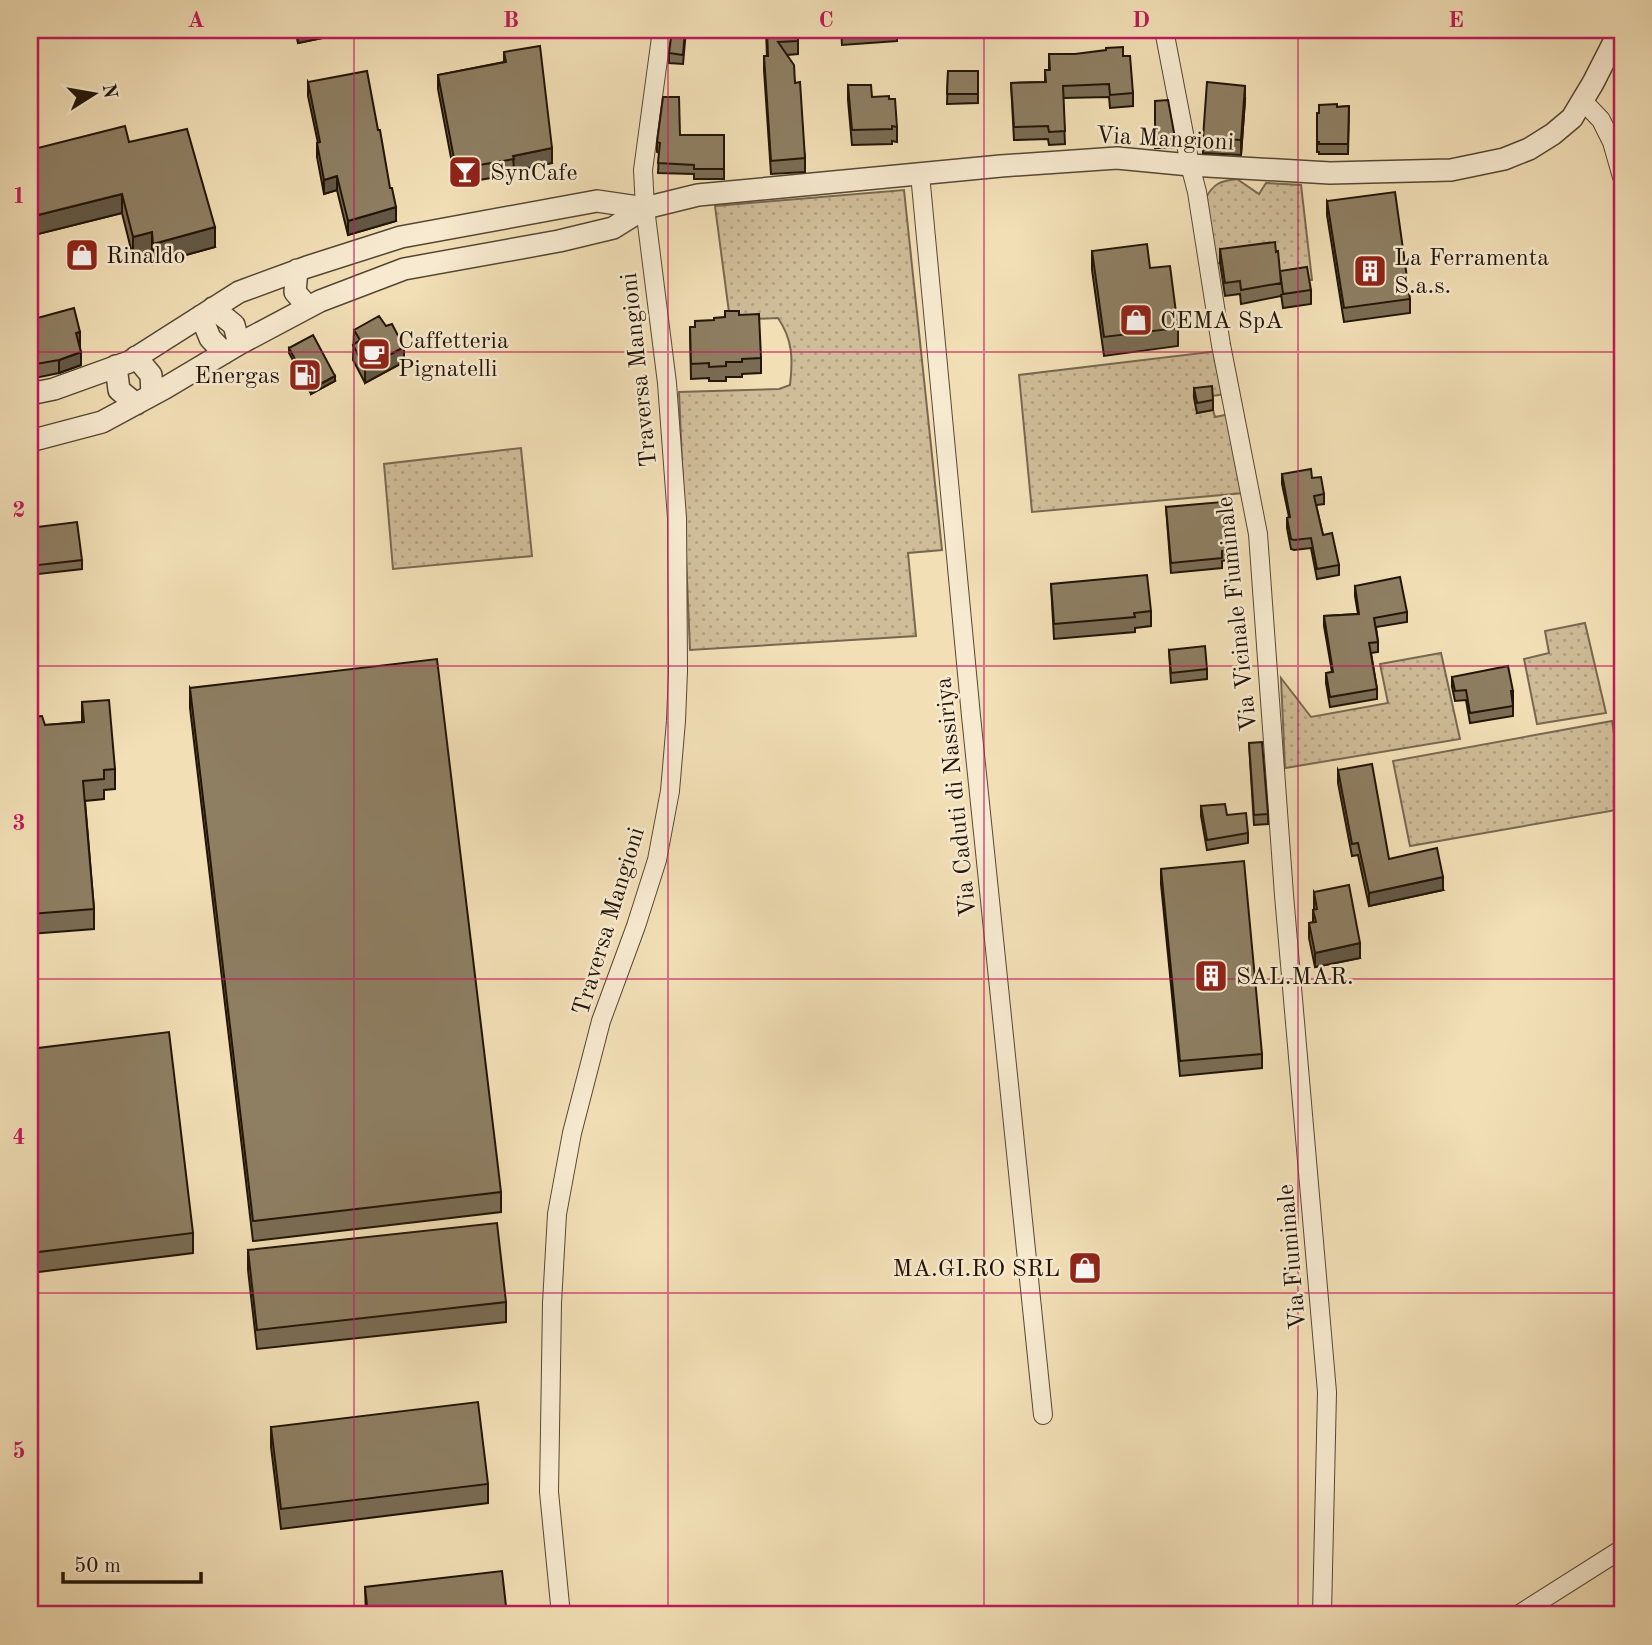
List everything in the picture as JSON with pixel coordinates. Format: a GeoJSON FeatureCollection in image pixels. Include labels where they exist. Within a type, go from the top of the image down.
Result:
{"type":"FeatureCollection","features":[{"type":"Feature","properties":{"kind":"street","name":"Traversa Mangioni"},"geometry":{"type":"LineString","coordinates":[[561,1615],[548,1492],[552,1303],[557,1214],[572,1133],[601,1021],[657,860],[670,791],[676,721],[677,518],[667,383],[645,208],[643,170],[662,30]]}},
{"type":"Feature","properties":{"kind":"street"},"geometry":{"type":"LineString","coordinates":[[1164,30],[1190,165]]}},
{"type":"Feature","properties":{"kind":"street","name":"Via Mangioni"},"geometry":{"type":"LineString","coordinates":[[30,441],[102,422],[308,307],[404,269],[563,240],[613,228],[645,208],[698,195],[1118,158],[1330,173],[1451,170],[1504,159],[1529,149],[1572,118],[1620,30]]}},
{"type":"Feature","properties":{"kind":"street"},"geometry":{"type":"LineString","coordinates":[[1583,101],[1601,120],[1612,142],[1622,177]]}},
{"type":"Feature","properties":{"kind":"street","name":"Via Vicinale Fiuminale"},"geometry":{"type":"LineString","coordinates":[[1190,165],[1197,192],[1221,345],[1258,534],[1284,894]]}},
{"type":"Feature","properties":{"kind":"street","name":"Via Caduti di Nassiriya"},"geometry":{"type":"LineString","coordinates":[[920,174],[969,702],[1043,1415]]}},
{"type":"Feature","properties":{"kind":"street","name":"Via Mangioni"},"geometry":{"type":"LineString","coordinates":[[30,394],[54,389],[126,362],[239,292],[306,267],[401,237],[597,201],[645,208]]}},
{"type":"Feature","properties":{"kind":"street"},"geometry":{"type":"LineString","coordinates":[[557,208],[552,226],[563,240]]}},
{"type":"Feature","properties":{"kind":"street"},"geometry":{"type":"LineString","coordinates":[[451,227],[442,246],[457,260]]}},
{"type":"Feature","properties":{"kind":"street"},"geometry":{"type":"LineString","coordinates":[[308,307],[295,292],[306,267],[329,278],[330,297]]}},
{"type":"Feature","properties":{"kind":"street"},"geometry":{"type":"LineString","coordinates":[[207,312],[210,338],[232,349]]}},
{"type":"Feature","properties":{"kind":"street"},"geometry":{"type":"LineString","coordinates":[[126,362],[151,375],[144,400],[119,390],[126,362]]}},
{"type":"Feature","properties":{"kind":"street","name":"Via Fiuminale"},"geometry":{"type":"LineString","coordinates":[[1284,894],[1327,1392],[1322,1615]]}},
{"type":"Feature","properties":{"kind":"street"},"geometry":{"type":"LineString","coordinates":[[1518,1615],[1622,1549]]}},
{"type":"Feature","properties":{"kind":"shaded area"},"geometry":{"type":"Polygon","coordinates":[[[1237,179],[1259,194],[1266,183],[1301,185],[1312,280],[1280,284],[1274,255],[1213,264],[1205,199],[1218,184],[1237,179]]]}},
{"type":"Feature","properties":{"kind":"shaded area"},"geometry":{"type":"Polygon","coordinates":[[[904,190],[942,550],[908,553],[916,636],[690,650],[679,392],[779,389],[790,385],[792,367],[789,342],[778,318],[730,320],[715,206],[904,190]]]}},
{"type":"Feature","properties":{"kind":"shaded area"},"geometry":{"type":"Polygon","coordinates":[[[1218,351],[1226,394],[1212,396],[1197,413],[1213,410],[1215,417],[1230,414],[1244,493],[1032,512],[1019,375],[1218,351]]]}},
{"type":"Feature","properties":{"kind":"shaded area"},"geometry":{"type":"Polygon","coordinates":[[[521,448],[532,556],[393,569],[384,464],[521,448]]]}},
{"type":"Feature","properties":{"kind":"shaded area"},"geometry":{"type":"Polygon","coordinates":[[[1585,623],[1606,713],[1537,724],[1524,659],[1549,653],[1545,631],[1585,623]]]}},
{"type":"Feature","properties":{"kind":"shaded area"},"geometry":{"type":"Polygon","coordinates":[[[1441,653],[1460,739],[1285,768],[1281,678],[1311,717],[1388,703],[1380,664],[1441,653]]]}},
{"type":"Feature","properties":{"kind":"shaded area"},"geometry":{"type":"Polygon","coordinates":[[[1612,721],[1622,777],[1622,809],[1410,846],[1393,761],[1612,721]]]}},
{"type":"Feature","properties":{"kind":"building"},"geometry":{"type":"Polygon","coordinates":[[[672,30],[685,30],[683,55],[669,53],[672,30]]]}},
{"type":"Feature","properties":{"kind":"building"},"geometry":{"type":"Polygon","coordinates":[[[767,30],[798,30],[798,41],[778,42],[794,65],[795,83],[800,82],[805,158],[771,161],[764,56],[768,56],[767,30]]]}},
{"type":"Feature","properties":{"kind":"building"},"geometry":{"type":"Polygon","coordinates":[[[540,46],[552,148],[513,156],[514,159],[456,169],[438,75],[506,62],[504,52],[540,46]]]}},
{"type":"Feature","properties":{"kind":"building"},"geometry":{"type":"Polygon","coordinates":[[[1123,47],[1123,56],[1130,56],[1133,93],[1110,95],[1109,84],[1063,86],[1065,131],[1049,132],[1048,126],[1014,127],[1011,83],[1046,82],[1045,70],[1050,70],[1049,54],[1075,54],[1123,47]]]}},
{"type":"Feature","properties":{"kind":"building"},"geometry":{"type":"Polygon","coordinates":[[[367,71],[396,207],[348,221],[337,176],[324,180],[317,143],[320,142],[308,82],[367,71]]]}},
{"type":"Feature","properties":{"kind":"building"},"geometry":{"type":"Polygon","coordinates":[[[948,71],[978,71],[978,94],[947,94],[948,71]]]}},
{"type":"Feature","properties":{"kind":"building"},"geometry":{"type":"Polygon","coordinates":[[[1207,82],[1245,86],[1241,140],[1203,138],[1207,82]]]}},
{"type":"Feature","properties":{"kind":"building"},"geometry":{"type":"Polygon","coordinates":[[[848,85],[871,85],[872,97],[889,96],[889,99],[895,99],[897,127],[852,130],[848,85]]]}},
{"type":"Feature","properties":{"kind":"building"},"geometry":{"type":"Polygon","coordinates":[[[663,97],[679,97],[680,135],[724,135],[724,169],[694,169],[694,165],[658,163],[660,143],[657,142],[663,97]]]}},
{"type":"Feature","properties":{"kind":"building"},"geometry":{"type":"Polygon","coordinates":[[[1168,100],[1175,138],[1155,138],[1155,101],[1168,100]]]}},
{"type":"Feature","properties":{"kind":"building"},"geometry":{"type":"Polygon","coordinates":[[[1337,104],[1337,107],[1349,106],[1348,144],[1319,144],[1319,105],[1337,104]]]}},
{"type":"Feature","properties":{"kind":"building"},"geometry":{"type":"Polygon","coordinates":[[[125,126],[129,142],[187,129],[215,227],[153,244],[152,232],[133,237],[122,194],[30,217],[30,150],[125,126]]]}},
{"type":"Feature","properties":{"kind":"building","name":"La Ferramenta S.a.s."},"geometry":{"type":"Polygon","coordinates":[[[1395,192],[1410,299],[1344,308],[1327,201],[1395,192]]]}},
{"type":"Feature","properties":{"kind":"building"},"geometry":{"type":"Polygon","coordinates":[[[1275,242],[1281,283],[1241,290],[1240,281],[1225,283],[1220,249],[1275,242]]]}},
{"type":"Feature","properties":{"kind":"building"},"geometry":{"type":"Polygon","coordinates":[[[1147,244],[1150,268],[1170,266],[1178,328],[1104,337],[1092,251],[1147,244]]]}},
{"type":"Feature","properties":{"kind":"building"},"geometry":{"type":"Polygon","coordinates":[[[1307,267],[1311,290],[1283,294],[1280,271],[1307,267]]]}},
{"type":"Feature","properties":{"kind":"building"},"geometry":{"type":"Polygon","coordinates":[[[74,308],[80,332],[76,333],[81,352],[59,360],[30,365],[30,320],[74,308]]]}},
{"type":"Feature","properties":{"kind":"building"},"geometry":{"type":"Polygon","coordinates":[[[725,311],[739,311],[739,315],[759,314],[761,358],[726,362],[726,366],[691,364],[690,327],[695,327],[695,321],[725,317],[725,311]]]}},
{"type":"Feature","properties":{"kind":"building"},"geometry":{"type":"Polygon","coordinates":[[[379,316],[386,326],[392,324],[404,347],[365,368],[353,345],[360,340],[354,330],[379,316]]]}},
{"type":"Feature","properties":{"kind":"building"},"geometry":{"type":"Polygon","coordinates":[[[313,335],[335,376],[311,389],[289,348],[313,335]]]}},
{"type":"Feature","properties":{"kind":"building"},"geometry":{"type":"Polygon","coordinates":[[[1212,386],[1213,400],[1197,403],[1194,388],[1212,386]]]}},
{"type":"Feature","properties":{"kind":"building"},"geometry":{"type":"Polygon","coordinates":[[[1311,469],[1312,478],[1321,477],[1324,494],[1314,496],[1323,535],[1332,533],[1339,565],[1317,569],[1311,538],[1291,539],[1282,474],[1311,469]]]}},
{"type":"Feature","properties":{"kind":"building"},"geometry":{"type":"Polygon","coordinates":[[[1222,502],[1227,550],[1222,551],[1222,558],[1171,563],[1166,507],[1222,502]]]}},
{"type":"Feature","properties":{"kind":"building"},"geometry":{"type":"Polygon","coordinates":[[[77,522],[82,560],[30,566],[30,528],[77,522]]]}},
{"type":"Feature","properties":{"kind":"building"},"geometry":{"type":"Polygon","coordinates":[[[1147,575],[1151,611],[1134,613],[1135,617],[1054,624],[1051,584],[1147,575]]]}},
{"type":"Feature","properties":{"kind":"building"},"geometry":{"type":"Polygon","coordinates":[[[1400,577],[1407,612],[1374,618],[1378,642],[1369,643],[1377,689],[1330,697],[1326,673],[1333,672],[1324,616],[1359,614],[1355,586],[1400,577]]]}},
{"type":"Feature","properties":{"kind":"building"},"geometry":{"type":"Polygon","coordinates":[[[1205,646],[1207,669],[1171,673],[1169,650],[1205,646]]]}},
{"type":"Feature","properties":{"kind":"building"},"geometry":{"type":"Polygon","coordinates":[[[437,659],[501,1192],[253,1221],[190,688],[437,659]]]}},
{"type":"Feature","properties":{"kind":"building"},"geometry":{"type":"Polygon","coordinates":[[[1508,666],[1513,706],[1470,713],[1466,690],[1455,691],[1452,677],[1508,666]]]}},
{"type":"Feature","properties":{"kind":"building"},"geometry":{"type":"Polygon","coordinates":[[[109,700],[115,769],[104,770],[104,779],[83,781],[94,909],[30,914],[30,717],[42,716],[45,725],[84,722],[82,702],[109,700]]]}},
{"type":"Feature","properties":{"kind":"building"},"geometry":{"type":"Polygon","coordinates":[[[1262,742],[1268,814],[1254,815],[1249,743],[1262,742]]]}},
{"type":"Feature","properties":{"kind":"building"},"geometry":{"type":"Polygon","coordinates":[[[1372,764],[1389,859],[1437,848],[1443,877],[1369,893],[1358,843],[1352,844],[1338,770],[1372,764]]]}},
{"type":"Feature","properties":{"kind":"building"},"geometry":{"type":"Polygon","coordinates":[[[1225,804],[1227,815],[1246,813],[1248,833],[1207,840],[1201,806],[1225,804]]]}},
{"type":"Feature","properties":{"kind":"building","name":"SAL.MAR."},"geometry":{"type":"Polygon","coordinates":[[[1244,861],[1262,1054],[1180,1061],[1161,869],[1244,861]]]}},
{"type":"Feature","properties":{"kind":"building"},"geometry":{"type":"Polygon","coordinates":[[[1349,885],[1360,943],[1315,953],[1309,923],[1316,922],[1313,910],[1317,909],[1314,892],[1349,885]]]}},
{"type":"Feature","properties":{"kind":"building"},"geometry":{"type":"Polygon","coordinates":[[[169,1032],[193,1233],[30,1253],[30,1049],[169,1032]]]}},
{"type":"Feature","properties":{"kind":"building"},"geometry":{"type":"Polygon","coordinates":[[[497,1223],[506,1302],[257,1330],[248,1250],[497,1223]]]}},
{"type":"Feature","properties":{"kind":"building"},"geometry":{"type":"Polygon","coordinates":[[[478,1402],[488,1484],[281,1509],[271,1427],[478,1402]]]}},
{"type":"Feature","properties":{"kind":"building"},"geometry":{"type":"Polygon","coordinates":[[[502,1571],[507,1615],[368,1615],[365,1587],[502,1571]]]}},
{"type":"Feature","properties":{"kind":"place","name":"SynCafe"},"geometry":{"type":"Point","coordinates":[465,172]}},
{"type":"Feature","properties":{"kind":"place","name":"Rinaldo"},"geometry":{"type":"Point","coordinates":[82,255]}},
{"type":"Feature","properties":{"kind":"place","name":"La Ferramenta S.a.s."},"geometry":{"type":"Point","coordinates":[1370,271]}},
{"type":"Feature","properties":{"kind":"place","name":"CEMA SpA"},"geometry":{"type":"Point","coordinates":[1136,320]}},
{"type":"Feature","properties":{"kind":"place","name":"Caffetteria Pignatelli"},"geometry":{"type":"Point","coordinates":[374,354]}},
{"type":"Feature","properties":{"kind":"place","name":"Energas"},"geometry":{"type":"Point","coordinates":[305,375]}},
{"type":"Feature","properties":{"kind":"place","name":"SAL.MAR."},"geometry":{"type":"Point","coordinates":[1211,976]}},
{"type":"Feature","properties":{"kind":"place","name":"MA.GI.RO SRL"},"geometry":{"type":"Point","coordinates":[1085,1268]}}]}
